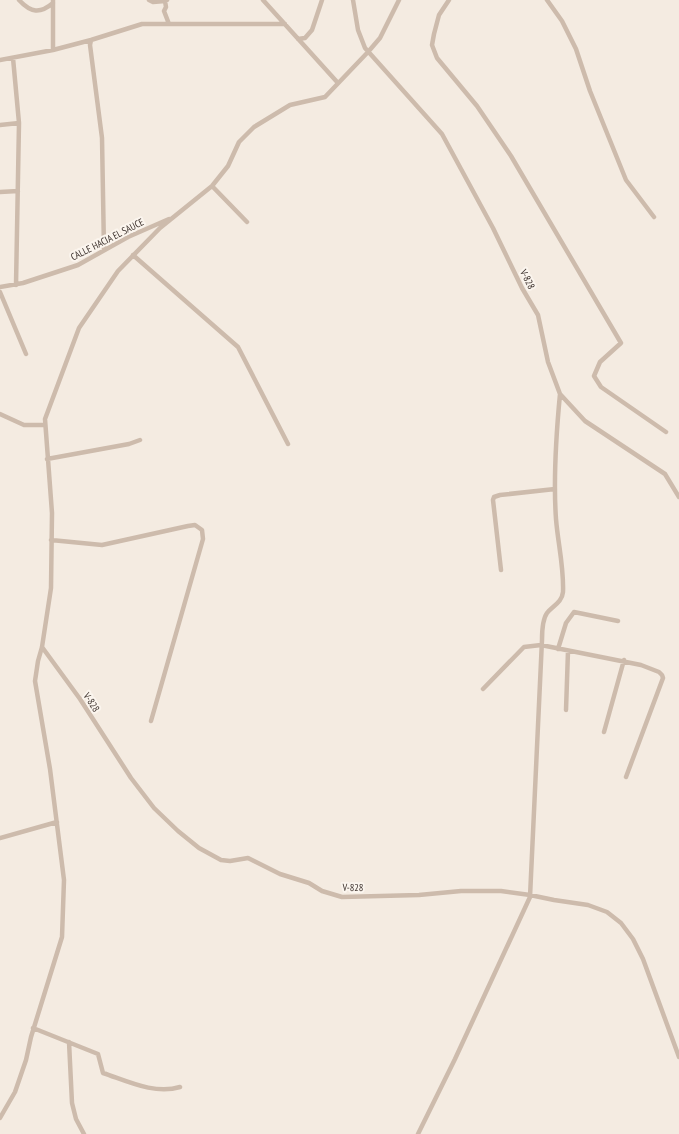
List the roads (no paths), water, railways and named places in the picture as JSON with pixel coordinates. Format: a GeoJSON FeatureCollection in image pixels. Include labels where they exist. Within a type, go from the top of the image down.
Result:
{"type":"FeatureCollection","features":[{"type":"Feature","properties":{"kind":"street"},"geometry":{"type":"LineString","coordinates":[[20,0],[25,6],[35,10],[45,10],[53,2]]}},
{"type":"Feature","properties":{"kind":"street"},"geometry":{"type":"LineString","coordinates":[[149,0],[153,2],[166,0],[166,7],[164,11],[168,24]]}},
{"type":"Feature","properties":{"kind":"street"},"geometry":{"type":"LineString","coordinates":[[263,0],[338,83]]}},
{"type":"Feature","properties":{"kind":"street"},"geometry":{"type":"LineString","coordinates":[[298,39],[305,38],[312,30],[322,0]]}},
{"type":"Feature","properties":{"kind":"street","name":"V-828"},"geometry":{"type":"LineString","coordinates":[[352,0],[358,30],[365,48],[442,134],[493,228],[522,288],[538,315],[548,362],[560,394],[585,421],[665,474],[679,497]]}},
{"type":"Feature","properties":{"kind":"street"},"geometry":{"type":"LineString","coordinates":[[0,1118],[15,1092],[26,1060],[33,1028],[62,937],[64,880],[50,769],[35,681],[51,588],[52,513],[45,419],[79,328],[118,271],[160,228],[212,186],[228,166],[239,142],[254,127],[290,105],[325,96],[380,38],[399,0]]}},
{"type":"Feature","properties":{"kind":"street"},"geometry":{"type":"LineString","coordinates":[[449,0],[439,15],[434,34],[432,45],[437,58],[477,106],[512,156],[621,343],[600,362],[594,376],[601,387],[666,432]]}},
{"type":"Feature","properties":{"kind":"street"},"geometry":{"type":"LineString","coordinates":[[547,0],[562,21],[576,49],[590,91],[626,180],[654,217]]}},
{"type":"Feature","properties":{"kind":"street"},"geometry":{"type":"LineString","coordinates":[[53,2],[53,50]]}},
{"type":"Feature","properties":{"kind":"street"},"geometry":{"type":"LineString","coordinates":[[0,60],[53,50],[142,24],[285,24]]}},
{"type":"Feature","properties":{"kind":"street"},"geometry":{"type":"LineString","coordinates":[[91,40],[90,45],[102,138],[104,250]]}},
{"type":"Feature","properties":{"kind":"street"},"geometry":{"type":"LineString","coordinates":[[13,58],[19,123],[16,285]]}},
{"type":"Feature","properties":{"kind":"street"},"geometry":{"type":"LineString","coordinates":[[0,125],[19,123]]}},
{"type":"Feature","properties":{"kind":"street"},"geometry":{"type":"LineString","coordinates":[[212,186],[247,222]]}},
{"type":"Feature","properties":{"kind":"street"},"geometry":{"type":"LineString","coordinates":[[0,192],[18,191]]}},
{"type":"Feature","properties":{"kind":"street","name":"CALLE HACIA EL SAUCE"},"geometry":{"type":"LineString","coordinates":[[0,287],[16,285],[78,265],[128,237],[174,217]]}},
{"type":"Feature","properties":{"kind":"street"},"geometry":{"type":"LineString","coordinates":[[133,255],[238,347],[288,444]]}},
{"type":"Feature","properties":{"kind":"street"},"geometry":{"type":"LineString","coordinates":[[0,292],[26,354]]}},
{"type":"Feature","properties":{"kind":"street"},"geometry":{"type":"LineString","coordinates":[[418,1134],[455,1059],[530,895],[543,625],[547,614],[558,604],[563,595],[563,579],[556,520],[555,489],[556,437],[560,394]]}},
{"type":"Feature","properties":{"kind":"street"},"geometry":{"type":"LineString","coordinates":[[0,414],[24,425],[45,425]]}},
{"type":"Feature","properties":{"kind":"street"},"geometry":{"type":"LineString","coordinates":[[47,459],[130,444],[140,440]]}},
{"type":"Feature","properties":{"kind":"street"},"geometry":{"type":"LineString","coordinates":[[501,570],[493,500],[494,497],[500,495],[555,489]]}},
{"type":"Feature","properties":{"kind":"street"},"geometry":{"type":"LineString","coordinates":[[51,540],[102,545],[188,526],[195,525],[202,530],[203,539],[151,721]]}},
{"type":"Feature","properties":{"kind":"street"},"geometry":{"type":"LineString","coordinates":[[558,649],[566,623],[574,612],[618,621]]}},
{"type":"Feature","properties":{"kind":"street"},"geometry":{"type":"LineString","coordinates":[[483,689],[524,648],[541,644],[558,649],[624,660],[659,672],[663,678],[626,777]]}},
{"type":"Feature","properties":{"kind":"street","name":"V-828"},"geometry":{"type":"LineString","coordinates":[[42,647],[80,699],[127,772],[154,808],[178,831],[199,848],[221,860],[230,861],[248,858],[280,874],[309,883],[322,892],[342,898],[419,895],[462,891],[501,891],[588,905],[607,912],[621,923],[633,939],[643,959],[679,1057]]}},
{"type":"Feature","properties":{"kind":"street"},"geometry":{"type":"LineString","coordinates":[[566,710],[568,650]]}},
{"type":"Feature","properties":{"kind":"street"},"geometry":{"type":"LineString","coordinates":[[604,732],[624,660]]}},
{"type":"Feature","properties":{"kind":"street"},"geometry":{"type":"LineString","coordinates":[[0,838],[57,822]]}},
{"type":"Feature","properties":{"kind":"street"},"geometry":{"type":"LineString","coordinates":[[33,1028],[98,1054],[103,1073],[147,1087],[171,1090],[180,1087]]}},
{"type":"Feature","properties":{"kind":"street"},"geometry":{"type":"LineString","coordinates":[[69,1042],[72,1103],[76,1119],[84,1134]]}}]}
